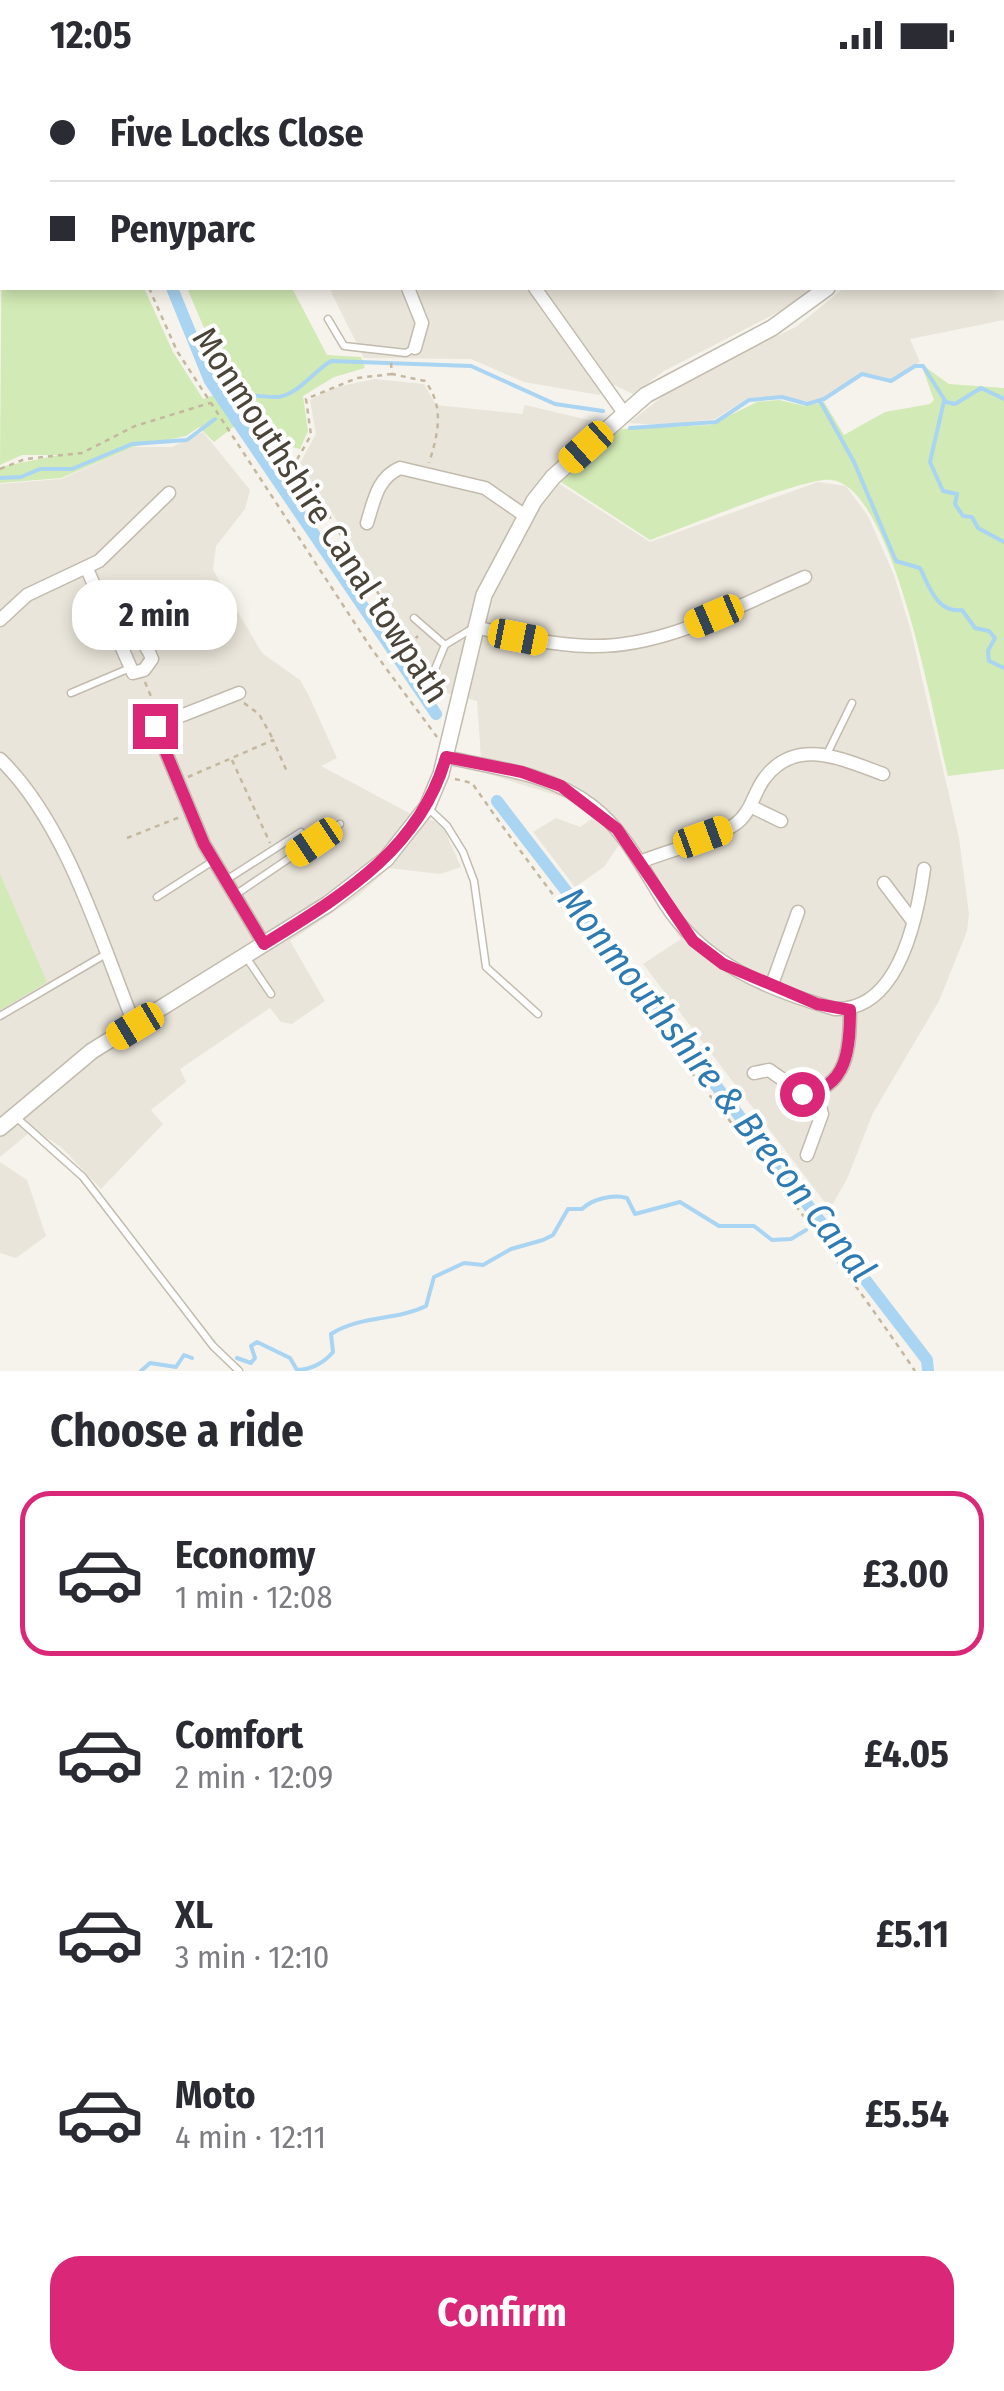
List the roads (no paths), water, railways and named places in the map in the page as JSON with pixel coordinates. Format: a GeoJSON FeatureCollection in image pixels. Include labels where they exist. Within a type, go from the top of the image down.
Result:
{"type":"FeatureCollection","features":[{"type":"Feature","properties":{"kind":"street"},"geometry":{"type":"LineString","coordinates":[[409,290],[422,323],[416,348]]}},
{"type":"Feature","properties":{"kind":"street"},"geometry":{"type":"LineString","coordinates":[[536,290],[624,413]]}},
{"type":"Feature","properties":{"kind":"street"},"geometry":{"type":"LineString","coordinates":[[0,1128],[17,1118],[62,1074],[356,886],[386,859],[427,807],[446,757],[484,594],[524,515],[553,477],[670,378],[802,310],[825,290]]}},
{"type":"Feature","properties":{"kind":"street"},"geometry":{"type":"LineString","coordinates":[[367,523],[387,474],[400,468],[485,488],[524,515]]}},
{"type":"Feature","properties":{"kind":"street"},"geometry":{"type":"LineString","coordinates":[[0,620],[27,594],[86,569],[169,493]]}},
{"type":"Feature","properties":{"kind":"street"},"geometry":{"type":"LineString","coordinates":[[86,569],[110,620],[136,669],[152,659],[139,636],[110,620]]}},
{"type":"Feature","properties":{"kind":"street"},"geometry":{"type":"LineString","coordinates":[[475,627],[549,643],[594,646],[641,642],[684,629],[804,578]]}},
{"type":"Feature","properties":{"kind":"street"},"geometry":{"type":"LineString","coordinates":[[237,694],[155,726],[214,861],[264,944]]}},
{"type":"Feature","properties":{"kind":"street"},"geometry":{"type":"LineString","coordinates":[[640,862],[733,826],[750,806],[763,780],[784,759],[811,752],[883,774]]}},
{"type":"Feature","properties":{"kind":"street"},"geometry":{"type":"LineString","coordinates":[[446,757],[522,772],[561,786],[617,829],[693,941],[723,964],[817,1004],[850,1010],[888,986],[912,920],[924,869]]}},
{"type":"Feature","properties":{"kind":"street"},"geometry":{"type":"LineString","coordinates":[[0,759],[40,808],[135,1026]]}},
{"type":"Feature","properties":{"kind":"street"},"geometry":{"type":"LineString","coordinates":[[750,806],[781,821]]}},
{"type":"Feature","properties":{"kind":"street"},"geometry":{"type":"LineString","coordinates":[[884,883],[912,920]]}},
{"type":"Feature","properties":{"kind":"street"},"geometry":{"type":"LineString","coordinates":[[771,986],[798,912]]}},
{"type":"Feature","properties":{"kind":"street"},"geometry":{"type":"LineString","coordinates":[[754,1074],[769,1070],[792,1090],[816,1092],[831,1084],[844,1066],[850,1010]]}},
{"type":"Feature","properties":{"kind":"street"},"geometry":{"type":"LineString","coordinates":[[808,1155],[822,1114],[816,1092]]}},
{"type":"Feature","properties":{"kind":"lane"},"geometry":{"type":"LineString","coordinates":[[328,319],[344,346],[406,353],[416,348]]}},
{"type":"Feature","properties":{"kind":"lane"},"geometry":{"type":"LineString","coordinates":[[414,618],[445,644]]}},
{"type":"Feature","properties":{"kind":"lane"},"geometry":{"type":"LineString","coordinates":[[436,669],[445,644],[475,627]]}},
{"type":"Feature","properties":{"kind":"lane"},"geometry":{"type":"LineString","coordinates":[[70,693],[136,669]]}},
{"type":"Feature","properties":{"kind":"lane"},"geometry":{"type":"LineString","coordinates":[[826,755],[852,703]]}},
{"type":"Feature","properties":{"kind":"lane"},"geometry":{"type":"LineString","coordinates":[[427,807],[447,826],[464,852],[474,881],[486,967],[538,1014]]}},
{"type":"Feature","properties":{"kind":"lane"},"geometry":{"type":"LineString","coordinates":[[234,896],[340,824]]}},
{"type":"Feature","properties":{"kind":"lane"},"geometry":{"type":"LineString","coordinates":[[225,880],[301,832]]}},
{"type":"Feature","properties":{"kind":"lane"},"geometry":{"type":"LineString","coordinates":[[157,897],[214,861]]}},
{"type":"Feature","properties":{"kind":"lane"},"geometry":{"type":"LineString","coordinates":[[0,1016],[106,954]]}},
{"type":"Feature","properties":{"kind":"lane"},"geometry":{"type":"LineString","coordinates":[[245,956],[271,994]]}},
{"type":"Feature","properties":{"kind":"lane"},"geometry":{"type":"LineString","coordinates":[[17,1118],[83,1177],[212,1346],[239,1371]]}},
{"type":"Feature","properties":{"kind":"waterway"},"geometry":{"type":"LineString","coordinates":[[173,290],[210,381],[436,714]]}},
{"type":"Feature","properties":{"kind":"waterway"},"geometry":{"type":"LineString","coordinates":[[240,400],[285,395],[331,361],[471,366],[555,404],[603,411]]}},
{"type":"Feature","properties":{"kind":"waterway"},"geometry":{"type":"LineString","coordinates":[[630,428],[716,422],[749,400],[782,397],[807,404],[824,399],[862,374],[891,381],[915,366],[923,366],[946,402],[955,404],[981,388],[1004,399]]}},
{"type":"Feature","properties":{"kind":"waterway"},"geometry":{"type":"LineString","coordinates":[[820,401],[854,462],[896,561],[920,568],[940,603],[962,610],[975,628],[989,631],[995,638],[988,651],[989,661],[1004,668]]}},
{"type":"Feature","properties":{"kind":"waterway"},"geometry":{"type":"LineString","coordinates":[[944,401],[930,462],[943,491],[957,494],[955,504],[963,516],[972,517],[978,528],[1004,542]]}},
{"type":"Feature","properties":{"kind":"waterway"},"geometry":{"type":"LineString","coordinates":[[0,478],[21,477],[40,469],[72,469],[132,444],[187,440],[215,419]]}},
{"type":"Feature","properties":{"kind":"waterway","name":"Monmouthshire & Brecon Canal"},"geometry":{"type":"LineString","coordinates":[[497,801],[927,1360],[928,1371]]}},
{"type":"Feature","properties":{"kind":"waterway"},"geometry":{"type":"LineString","coordinates":[[237,1358],[251,1363],[255,1358],[251,1346],[257,1342],[290,1358],[297,1370],[307,1369],[333,1352],[331,1334],[354,1324],[426,1306],[434,1277],[464,1263],[483,1265],[511,1249],[543,1240],[553,1235],[568,1209],[582,1209],[603,1198],[627,1198],[635,1214],[680,1202],[719,1226],[754,1226],[772,1240],[791,1239],[806,1230]]}},
{"type":"Feature","properties":{"kind":"waterway"},"geometry":{"type":"LineString","coordinates":[[141,1371],[150,1363],[176,1367],[184,1355],[192,1358]]}}]}
